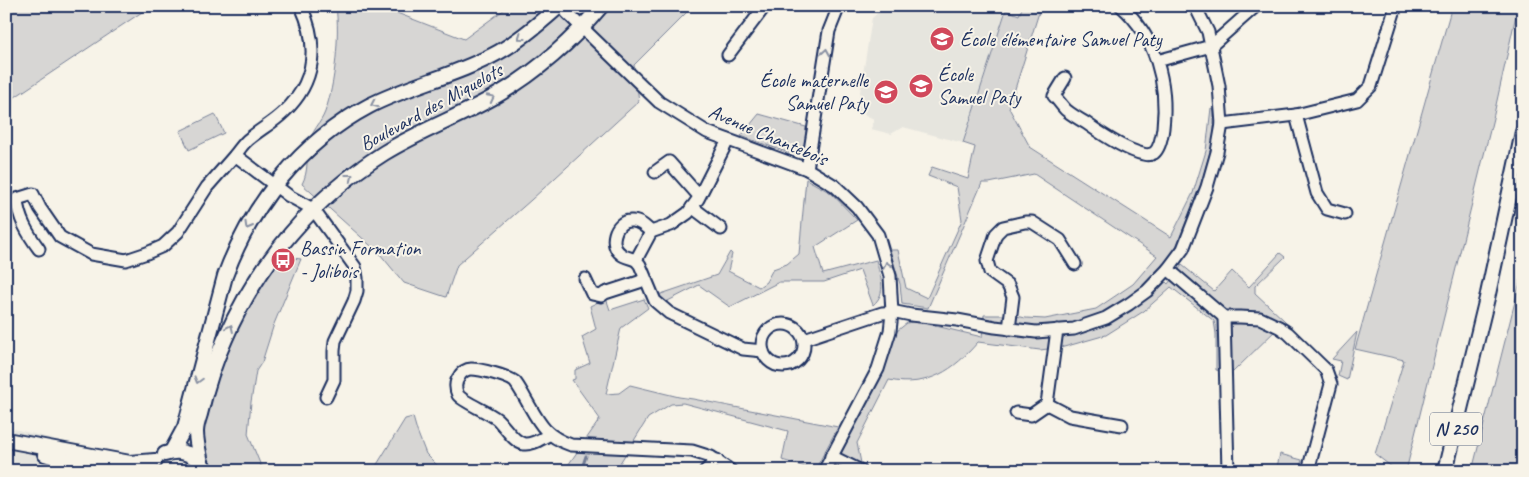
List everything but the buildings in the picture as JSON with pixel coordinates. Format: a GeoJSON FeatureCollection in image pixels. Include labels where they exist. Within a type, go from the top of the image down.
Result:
{"type":"FeatureCollection","features":[{"type":"Feature","properties":{"kind":"main road","name":"Boulevard des Miquelots"},"geometry":{"type":"LineString","coordinates":[[172,452],[185,427],[225,276],[232,257],[256,212],[275,185],[305,152],[331,130],[369,106],[498,52],[520,38],[561,6]]}},
{"type":"Feature","properties":{"kind":"main road","name":"Boulevard des Miquelots"},"geometry":{"type":"LineString","coordinates":[[205,469],[196,432],[214,364],[246,296],[281,245],[314,209],[340,185],[385,152],[497,95],[526,77],[550,59],[583,28],[601,6]]}},
{"type":"Feature","properties":{"kind":"main road","name":"N 250"},"geometry":{"type":"LineString","coordinates":[[1445,471],[1486,303],[1523,132]]}},
{"type":"Feature","properties":{"kind":"main road"},"geometry":{"type":"LineString","coordinates":[[6,441],[152,466],[162,455],[172,452],[188,453],[205,469]]}},
{"type":"Feature","properties":{"kind":"main road"},"geometry":{"type":"LineString","coordinates":[[6,441],[101,471]]}},
{"type":"Feature","properties":{"kind":"street"},"geometry":{"type":"LineString","coordinates":[[39,250],[25,230],[17,199],[33,194],[40,208],[60,237],[91,254],[126,260],[163,246],[178,232],[207,187],[249,138],[284,113],[303,90],[309,77],[312,47],[310,30],[301,6]]}},
{"type":"Feature","properties":{"kind":"street","name":"Avenue Chantebois"},"geometry":{"type":"LineString","coordinates":[[561,6],[659,102],[707,132],[807,169],[835,186],[857,207],[878,235],[890,276],[892,313],[890,331],[878,369],[824,471]]}},
{"type":"Feature","properties":{"kind":"street"},"geometry":{"type":"LineString","coordinates":[[728,55],[765,6]]}},
{"type":"Feature","properties":{"kind":"street"},"geometry":{"type":"LineString","coordinates":[[807,169],[829,31],[839,6]]}},
{"type":"Feature","properties":{"kind":"street"},"geometry":{"type":"LineString","coordinates":[[1065,78],[1054,96],[1067,111],[1116,142],[1142,154],[1150,155],[1156,151],[1162,135],[1164,114],[1161,71],[1146,36],[1128,12],[1121,6]]}},
{"type":"Feature","properties":{"kind":"street"},"geometry":{"type":"LineString","coordinates":[[804,339],[882,313],[896,312],[1036,332],[1074,329],[1106,318],[1147,291],[1168,269],[1183,249],[1207,187],[1217,152],[1222,124],[1219,86],[1208,32],[1195,6]]}},
{"type":"Feature","properties":{"kind":"street"},"geometry":{"type":"LineString","coordinates":[[1157,61],[1211,46],[1256,6]]}},
{"type":"Feature","properties":{"kind":"street"},"geometry":{"type":"LineString","coordinates":[[1222,124],[1296,115],[1357,100],[1371,86],[1396,6]]}},
{"type":"Feature","properties":{"kind":"street"},"geometry":{"type":"LineString","coordinates":[[1296,115],[1318,193],[1327,209],[1345,214]]}},
{"type":"Feature","properties":{"kind":"street"},"geometry":{"type":"LineString","coordinates":[[636,260],[651,232],[670,225],[688,213],[728,140]]}},
{"type":"Feature","properties":{"kind":"street"},"geometry":{"type":"LineString","coordinates":[[235,155],[289,196],[314,209],[355,267],[357,291],[335,341],[334,380],[326,397]]}},
{"type":"Feature","properties":{"kind":"street"},"geometry":{"type":"LineString","coordinates":[[655,172],[669,162],[699,196]]}},
{"type":"Feature","properties":{"kind":"street"},"geometry":{"type":"LineString","coordinates":[[692,207],[721,229]]}},
{"type":"Feature","properties":{"kind":"street"},"geometry":{"type":"LineString","coordinates":[[651,232],[641,223],[630,220],[618,228],[614,237],[614,245],[620,254],[636,260],[640,265],[655,301],[669,313],[743,349],[763,351]]}},
{"type":"Feature","properties":{"kind":"street"},"geometry":{"type":"LineString","coordinates":[[1009,329],[1013,297],[1008,285],[994,277],[990,272],[987,261],[999,230],[1003,227],[1032,222],[1060,240],[1075,264]]}},
{"type":"Feature","properties":{"kind":"street"},"geometry":{"type":"LineString","coordinates":[[1168,269],[1224,317],[1260,318],[1288,333],[1326,370],[1331,384],[1308,471]]}},
{"type":"Feature","properties":{"kind":"street"},"geometry":{"type":"LineString","coordinates":[[585,279],[592,294],[601,296],[645,279]]}},
{"type":"Feature","properties":{"kind":"street"},"geometry":{"type":"LineString","coordinates":[[1224,317],[1228,471]]}},
{"type":"Feature","properties":{"kind":"street"},"geometry":{"type":"LineString","coordinates":[[788,324],[795,327],[804,339],[804,350],[798,360],[792,364],[778,365],[771,362],[763,351],[762,343],[764,336],[774,326],[788,324]]}},
{"type":"Feature","properties":{"kind":"street"},"geometry":{"type":"LineString","coordinates":[[1016,413],[1031,415],[1047,404],[1057,330]]}},
{"type":"Feature","properties":{"kind":"street"},"geometry":{"type":"LineString","coordinates":[[549,435],[532,443],[523,444],[518,442],[505,426],[493,416],[461,398],[456,391],[458,377],[464,371],[473,369],[500,375],[512,380],[549,435],[571,446],[692,451],[717,460],[731,471]]}},
{"type":"Feature","properties":{"kind":"street"},"geometry":{"type":"LineString","coordinates":[[1047,404],[1070,416],[1122,425]]}},
{"type":"Feature","properties":{"kind":"street"},"geometry":{"type":"LineString","coordinates":[[831,456],[861,471]]}},
{"type":"Feature","properties":{"kind":"street"},"geometry":{"type":"LineString","coordinates":[[706,471],[717,460]]}},
{"type":"Feature","properties":{"kind":"shaded area"},"geometry":{"type":"Polygon","coordinates":[[[6,6],[151,6],[6,103],[6,6]]]}},
{"type":"Feature","properties":{"kind":"shaded area"},"geometry":{"type":"Polygon","coordinates":[[[336,6],[384,6],[384,8],[464,39],[509,6],[693,6],[634,65],[639,101],[457,265],[446,297],[404,283],[380,254],[302,184],[306,174],[310,139],[325,112],[332,88],[337,45],[336,6]]]}},
{"type":"Feature","properties":{"kind":"shaded area","name":"École Samuel Paty"},"geometry":{"type":"Polygon","coordinates":[[[885,6],[1003,6],[1006,8],[963,143],[903,127],[891,134],[871,129],[874,119],[857,111],[872,18],[885,6]]]}},
{"type":"Feature","properties":{"kind":"shaded area"},"geometry":{"type":"Polygon","coordinates":[[[1023,6],[1041,6],[1009,108],[1030,147],[1171,237],[1193,193],[1206,151],[1211,108],[1214,110],[1214,138],[1200,187],[1174,252],[1161,277],[1168,284],[1182,265],[1214,291],[1232,271],[1249,287],[1280,253],[1285,257],[1255,286],[1255,293],[1285,321],[1232,373],[1216,370],[1214,321],[1171,287],[1144,311],[1106,335],[1064,347],[1040,350],[978,342],[950,368],[928,379],[903,382],[889,380],[857,443],[861,463],[857,471],[828,471],[879,376],[897,331],[907,323],[915,321],[982,337],[984,315],[1011,315],[1045,319],[1096,309],[1133,284],[1157,256],[1034,174],[982,183],[928,308],[902,304],[900,284],[890,250],[898,250],[906,288],[927,298],[962,220],[957,187],[928,176],[932,167],[968,179],[975,147],[963,143],[1006,10],[1019,15],[1023,6]]]}},
{"type":"Feature","properties":{"kind":"shaded area"},"geometry":{"type":"Polygon","coordinates":[[[1452,6],[1518,6],[1494,114],[1406,471],[1397,471],[1375,454],[1404,360],[1355,349],[1452,6]]]}},
{"type":"Feature","properties":{"kind":"shaded area"},"geometry":{"type":"Polygon","coordinates":[[[215,114],[224,133],[189,150],[180,131],[215,114]]]}},
{"type":"Feature","properties":{"kind":"shaded area"},"geometry":{"type":"Polygon","coordinates":[[[759,114],[806,127],[806,143],[789,153],[741,136],[759,114]]]}},
{"type":"Feature","properties":{"kind":"shaded area"},"geometry":{"type":"Polygon","coordinates":[[[806,179],[831,193],[857,220],[815,247],[823,274],[876,260],[882,290],[878,300],[873,305],[860,270],[824,282],[779,282],[730,307],[699,285],[664,303],[658,295],[717,275],[730,252],[732,254],[728,271],[759,287],[766,282],[773,269],[787,264],[799,254],[806,179]]]}},
{"type":"Feature","properties":{"kind":"shaded area"},"geometry":{"type":"Polygon","coordinates":[[[277,256],[301,259],[274,324],[262,362],[256,371],[248,434],[261,466],[283,471],[215,471],[208,464],[201,432],[220,364],[250,300],[277,256]]]}},
{"type":"Feature","properties":{"kind":"shaded area"},"geometry":{"type":"Polygon","coordinates":[[[1523,270],[1523,471],[1472,471],[1523,270]]]}},
{"type":"Feature","properties":{"kind":"shaded area"},"geometry":{"type":"Polygon","coordinates":[[[606,298],[610,310],[644,299],[648,308],[621,328],[606,394],[619,393],[630,385],[679,397],[838,427],[815,470],[782,460],[788,431],[683,403],[671,404],[648,418],[615,471],[564,471],[600,419],[572,380],[575,379],[575,370],[590,363],[582,337],[596,329],[590,306],[606,298]]]}},
{"type":"Feature","properties":{"kind":"shaded area"},"geometry":{"type":"Polygon","coordinates":[[[1357,332],[1347,380],[1338,376],[1341,361],[1332,359],[1357,332]]]}},
{"type":"Feature","properties":{"kind":"shaded area"},"geometry":{"type":"Polygon","coordinates":[[[413,417],[426,454],[443,471],[373,471],[405,419],[413,417]]]}},
{"type":"Feature","properties":{"kind":"shaded area"},"geometry":{"type":"Polygon","coordinates":[[[6,427],[178,471],[6,471],[6,427]]]}},
{"type":"Feature","properties":{"kind":"shaded area"},"geometry":{"type":"Polygon","coordinates":[[[1280,454],[1302,460],[1299,471],[1276,471],[1280,454]]]}},
{"type":"Feature","properties":{"kind":"waterway"},"geometry":{"type":"LineString","coordinates":[[581,471],[586,456]]}},
{"type":"Feature","properties":{"kind":"place","name":"École élémentaire Samuel Paty"},"geometry":{"type":"Point","coordinates":[942,39]}},
{"type":"Feature","properties":{"kind":"place","name":"École Samuel Paty"},"geometry":{"type":"Point","coordinates":[921,86]}},
{"type":"Feature","properties":{"kind":"place","name":"École maternelle Samuel Paty"},"geometry":{"type":"Point","coordinates":[886,92]}},
{"type":"Feature","properties":{"kind":"place","name":"Bassin Formation - Jolibois"},"geometry":{"type":"Point","coordinates":[283,260]}}]}
